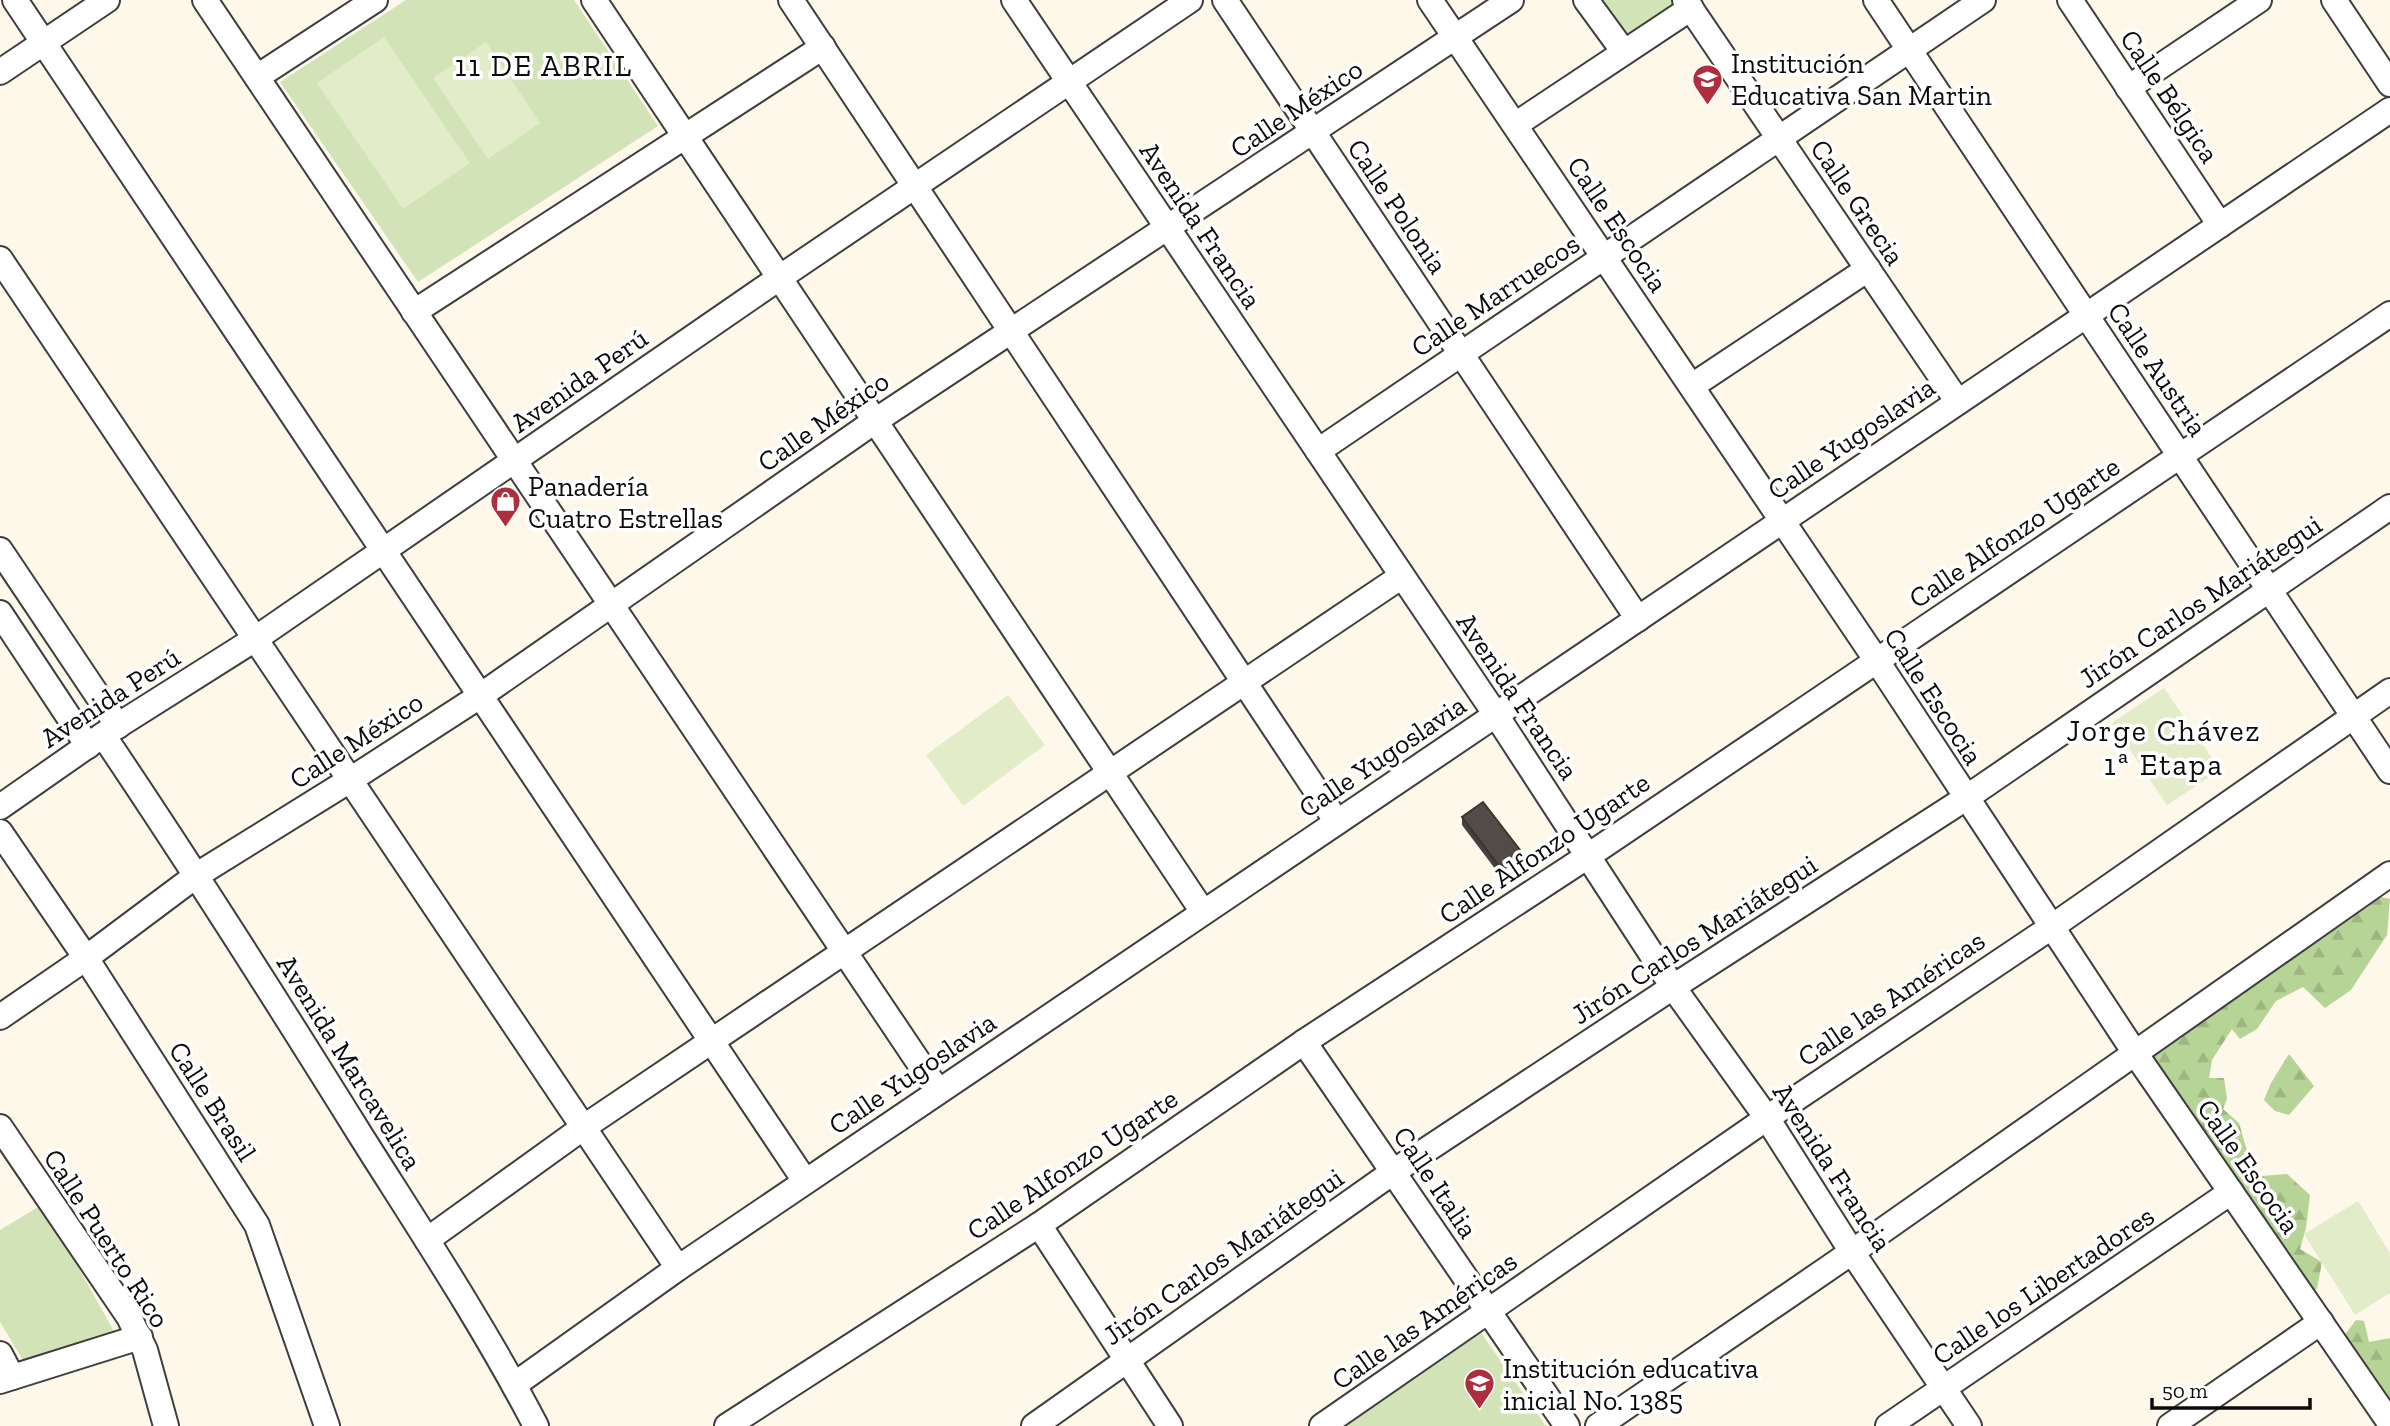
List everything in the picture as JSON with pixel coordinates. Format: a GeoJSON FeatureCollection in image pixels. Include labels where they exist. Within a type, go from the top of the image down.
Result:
{"type":"FeatureCollection","features":[{"type":"Feature","properties":{"kind":"street"},"geometry":{"type":"LineString","coordinates":[[15,0],[805,1181]]}},
{"type":"Feature","properties":{"kind":"street"},"geometry":{"type":"LineString","coordinates":[[0,72],[107,0]]}},
{"type":"Feature","properties":{"kind":"street"},"geometry":{"type":"LineString","coordinates":[[205,0],[938,1091]]}},
{"type":"Feature","properties":{"kind":"street"},"geometry":{"type":"LineString","coordinates":[[257,77],[375,0]]}},
{"type":"Feature","properties":{"kind":"street"},"geometry":{"type":"LineString","coordinates":[[594,0],[1203,912]]}},
{"type":"Feature","properties":{"kind":"street"},"geometry":{"type":"LineString","coordinates":[[791,0],[1338,822]]}},
{"type":"Feature","properties":{"kind":"street","name":"Avenida Francia"},"geometry":{"type":"LineString","coordinates":[[1014,0],[1496,715],[1673,987],[1767,1118],[1852,1252],[1969,1426]]}},
{"type":"Feature","properties":{"kind":"street","name":"Avenida Perú"},"geometry":{"type":"LineString","coordinates":[[0,807],[103,736],[255,639],[779,278],[1190,0]]}},
{"type":"Feature","properties":{"kind":"street","name":"Calle Polonia"},"geometry":{"type":"LineString","coordinates":[[1225,0],[1638,619]]}},
{"type":"Feature","properties":{"kind":"street","name":"Calle Escocia"},"geometry":{"type":"LineString","coordinates":[[1430,0],[1877,661],[2135,1052],[2390,1423]]}},
{"type":"Feature","properties":{"kind":"street","name":"Calle México"},"geometry":{"type":"LineString","coordinates":[[0,1017],[86,958],[197,875],[480,696],[875,421],[1511,0]]}},
{"type":"Feature","properties":{"kind":"street"},"geometry":{"type":"LineString","coordinates":[[1586,0],[1624,52]]}},
{"type":"Feature","properties":{"kind":"street","name":"Calle Austria"},"geometry":{"type":"LineString","coordinates":[[1876,0],[2390,771]]}},
{"type":"Feature","properties":{"kind":"street","name":"Calle Marruecos"},"geometry":{"type":"LineString","coordinates":[[1318,451],[1983,0]]}},
{"type":"Feature","properties":{"kind":"street","name":"Calle Bélgica"},"geometry":{"type":"LineString","coordinates":[[2070,0],[2220,225]]}},
{"type":"Feature","properties":{"kind":"street"},"geometry":{"type":"LineString","coordinates":[[2128,88],[2259,0]]}},
{"type":"Feature","properties":{"kind":"street"},"geometry":{"type":"LineString","coordinates":[[2334,0],[2390,84]]}},
{"type":"Feature","properties":{"kind":"street"},"geometry":{"type":"LineString","coordinates":[[1515,125],[1624,52],[1688,4]]}},
{"type":"Feature","properties":{"kind":"street","name":"Calle Grecia"},"geometry":{"type":"LineString","coordinates":[[1688,4],[1958,402]]}},
{"type":"Feature","properties":{"kind":"street"},"geometry":{"type":"LineString","coordinates":[[414,312],[823,47]]}},
{"type":"Feature","properties":{"kind":"street","name":"Calle Yugoslavia"},"geometry":{"type":"LineString","coordinates":[[514,1385],[805,1181],[2390,110]]}},
{"type":"Feature","properties":{"kind":"street"},"geometry":{"type":"LineString","coordinates":[[0,259],[678,1268]]}},
{"type":"Feature","properties":{"kind":"street"},"geometry":{"type":"LineString","coordinates":[[1692,386],[1868,270]]}},
{"type":"Feature","properties":{"kind":"street","name":"Calle Alfonzo Ugarte"},"geometry":{"type":"LineString","coordinates":[[727,1426],[1039,1225],[1304,1042],[1588,856],[2390,314]]}},
{"type":"Feature","properties":{"kind":"street","name":"Jirón Carlos Mariátegui"},"geometry":{"type":"LineString","coordinates":[[1034,1426],[1393,1172],[1966,797],[2390,507]]}},
{"type":"Feature","properties":{"kind":"street","name":"Avenida Marcavelica"},"geometry":{"type":"LineString","coordinates":[[0,550],[103,736],[197,875],[427,1240],[536,1426]]}},
{"type":"Feature","properties":{"kind":"street"},"geometry":{"type":"LineString","coordinates":[[427,1240],[584,1128],[1402,576]]}},
{"type":"Feature","properties":{"kind":"street","name":"Avenida Marcavelica"},"geometry":{"type":"LineString","coordinates":[[0,613],[103,736]]}},
{"type":"Feature","properties":{"kind":"street","name":"Calle las Américas"},"geometry":{"type":"LineString","coordinates":[[1322,1426],[1767,1118],[2053,926],[2390,691]]}},
{"type":"Feature","properties":{"kind":"street","name":"Calle Brasil"},"geometry":{"type":"LineString","coordinates":[[0,832],[86,958],[257,1225],[327,1426]]}},
{"type":"Feature","properties":{"kind":"street"},"geometry":{"type":"LineString","coordinates":[[1598,1426],[1852,1252],[2389,875]]}},
{"type":"Feature","properties":{"kind":"street","name":"Calle Italia"},"geometry":{"type":"LineString","coordinates":[[1304,1042],[1567,1426]]}},
{"type":"Feature","properties":{"kind":"street","name":"Calle Puerto Rico"},"geometry":{"type":"LineString","coordinates":[[0,1128],[129,1317],[140,1337],[166,1426]]}},
{"type":"Feature","properties":{"kind":"street","name":"Calle los Libertadores"},"geometry":{"type":"LineString","coordinates":[[1888,1426],[2231,1192]]}},
{"type":"Feature","properties":{"kind":"street"},"geometry":{"type":"LineString","coordinates":[[1039,1225],[1170,1426]]}},
{"type":"Feature","properties":{"kind":"street"},"geometry":{"type":"LineString","coordinates":[[2170,1426],[2321,1322]]}},
{"type":"Feature","properties":{"kind":"street"},"geometry":{"type":"LineString","coordinates":[[0,1354],[6,1379],[140,1337]]}},
{"type":"Feature","properties":{"kind":"green space"},"geometry":{"type":"Polygon","coordinates":[[[406,0],[574,0],[658,126],[418,282],[280,82],[406,0]]]}},
{"type":"Feature","properties":{"kind":"green space"},"geometry":{"type":"Polygon","coordinates":[[[1592,0],[1676,0],[1678,2],[1620,40],[1592,0]]]}},
{"type":"Feature","properties":{"kind":"green space"},"geometry":{"type":"Polygon","coordinates":[[[384,37],[470,163],[403,209],[317,83],[384,37]]]}},
{"type":"Feature","properties":{"kind":"green space"},"geometry":{"type":"Polygon","coordinates":[[[486,42],[540,123],[488,159],[433,78],[486,42]]]}},
{"type":"Feature","properties":{"kind":"green space"},"geometry":{"type":"Polygon","coordinates":[[[2164,688],[2220,770],[2167,805],[2112,723],[2164,688]]]}},
{"type":"Feature","properties":{"kind":"green space"},"geometry":{"type":"Polygon","coordinates":[[[1008,695],[1045,745],[963,806],[926,755],[1008,695]]]}},
{"type":"Feature","properties":{"kind":"green space"},"geometry":{"type":"Polygon","coordinates":[[[2371,895],[2390,899],[2387,935],[2351,990],[2325,1008],[2303,987],[2276,1001],[2257,1029],[2240,1039],[2232,1029],[2212,1060],[2209,1078],[2224,1078],[2227,1099],[2223,1109],[2239,1123],[2248,1154],[2261,1176],[2287,1174],[2310,1195],[2300,1249],[2322,1262],[2317,1289],[2306,1293],[2135,1053],[2371,895]]]}},
{"type":"Feature","properties":{"kind":"green space"},"geometry":{"type":"Polygon","coordinates":[[[2289,1054],[2314,1086],[2289,1115],[2275,1111],[2264,1100],[2289,1054]]]}},
{"type":"Feature","properties":{"kind":"green space"},"geometry":{"type":"Polygon","coordinates":[[[2358,1201],[2390,1253],[2390,1293],[2355,1315],[2304,1234],[2358,1201]]]}},
{"type":"Feature","properties":{"kind":"green space"},"geometry":{"type":"Polygon","coordinates":[[[43,1204],[116,1335],[29,1370],[0,1322],[0,1230],[43,1204]]]}},
{"type":"Feature","properties":{"kind":"green space"},"geometry":{"type":"Polygon","coordinates":[[[2356,1320],[2364,1321],[2369,1342],[2390,1338],[2390,1423],[2340,1341],[2356,1320]]]}},
{"type":"Feature","properties":{"kind":"green space"},"geometry":{"type":"Polygon","coordinates":[[[1480,1331],[1546,1426],[1344,1426],[1480,1331]]]}},
{"type":"Feature","properties":{"kind":"building"},"geometry":{"type":"Polygon","coordinates":[[[1483,802],[1520,850],[1499,866],[1462,817],[1483,802]]]}},
{"type":"Feature","properties":{"kind":"place","name":"Institución Educativa San Martin"},"geometry":{"type":"Point","coordinates":[1708,106]}},
{"type":"Feature","properties":{"kind":"place","name":"Panadería Cuatro Estrellas"},"geometry":{"type":"Point","coordinates":[505,529]}},
{"type":"Feature","properties":{"kind":"place","name":"Institución educativa inicial No. 1385"},"geometry":{"type":"Point","coordinates":[1480,1411]}},
{"type":"Feature","properties":{"kind":"district","name":"11 DE ABRIL"},"geometry":{"type":"Point","coordinates":[544,66]}},
{"type":"Feature","properties":{"kind":"district","name":"Jorge Chávez 1ª Etapa"},"geometry":{"type":"Point","coordinates":[2164,748]}}]}
